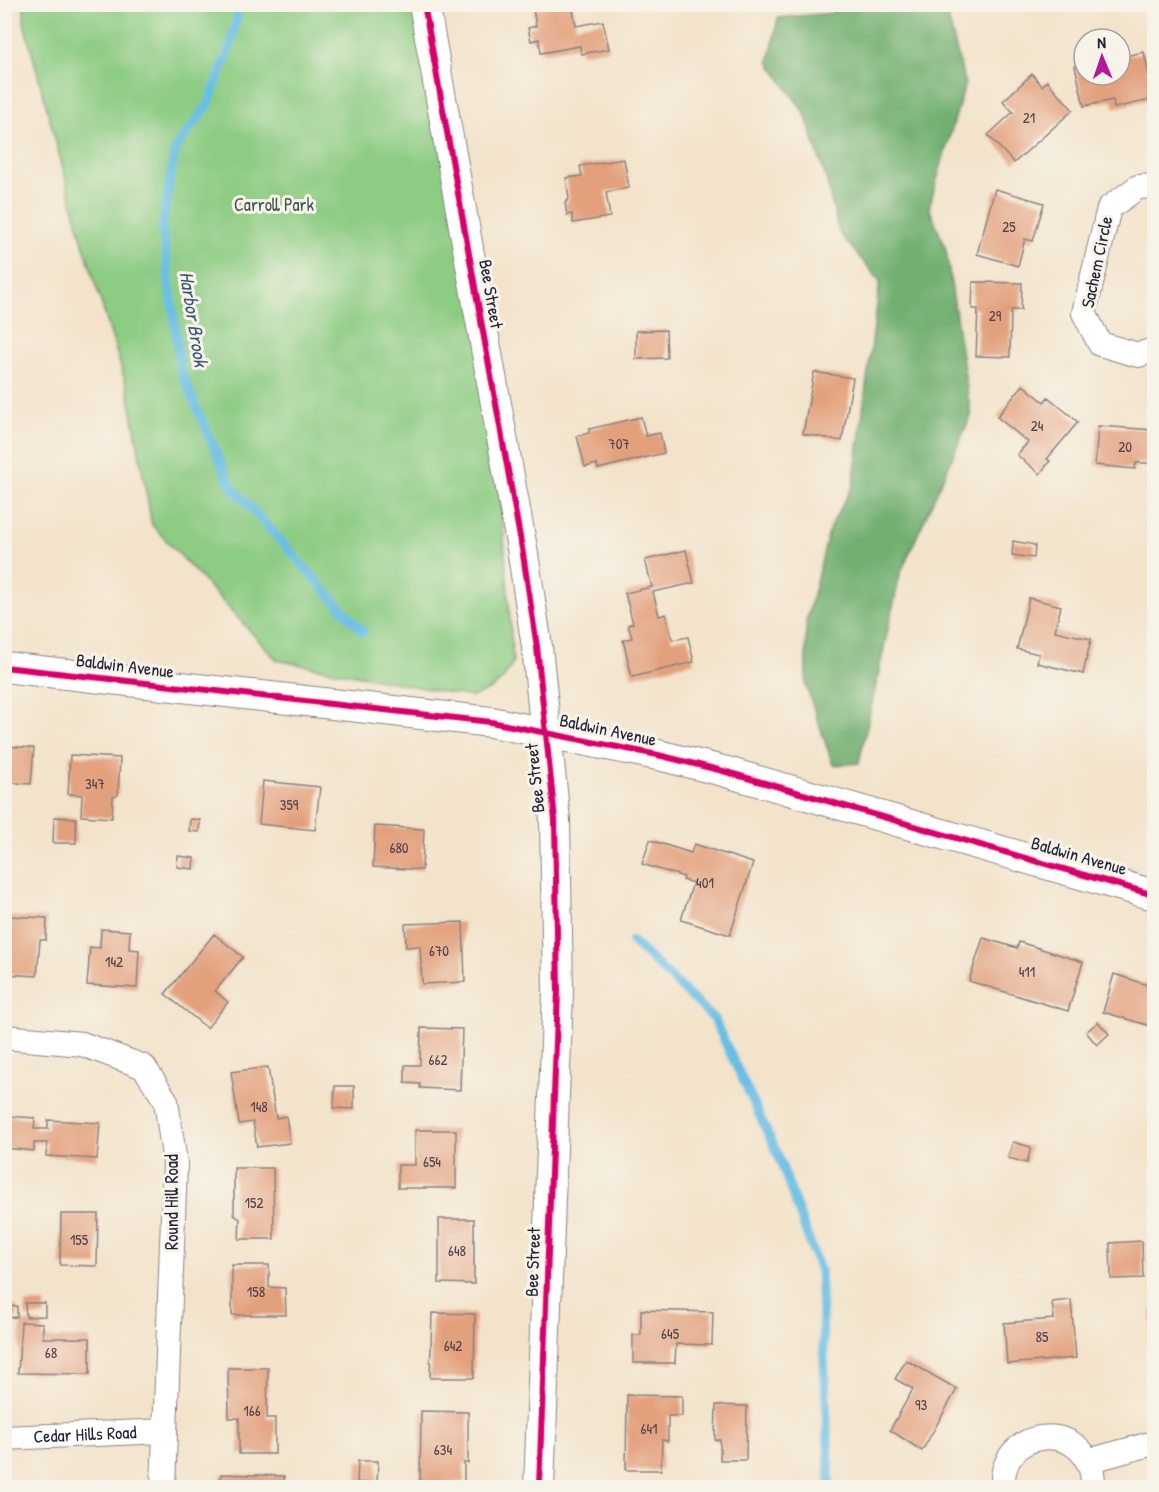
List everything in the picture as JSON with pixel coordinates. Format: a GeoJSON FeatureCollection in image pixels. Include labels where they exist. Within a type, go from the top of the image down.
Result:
{"type":"FeatureCollection","features":[{"type":"Feature","properties":{"kind":"street","name":"Bee Street"},"geometry":{"type":"LineString","coordinates":[[424,4],[523,554],[537,647],[555,820],[558,991],[539,1488]]}},
{"type":"Feature","properties":{"kind":"street","name":"Sachem Circle"},"geometry":{"type":"LineString","coordinates":[[1155,186],[1138,187],[1109,208],[1084,313],[1100,344],[1138,355],[1155,350]]}},
{"type":"Feature","properties":{"kind":"street","name":"Baldwin Avenue"},"geometry":{"type":"LineString","coordinates":[[4,667],[491,722],[723,771],[1155,895]]}},
{"type":"Feature","properties":{"kind":"street","name":"Round Hill Road"},"geometry":{"type":"LineString","coordinates":[[4,1037],[82,1044],[144,1067],[166,1101],[175,1163],[163,1488]]}},
{"type":"Feature","properties":{"kind":"street","name":"Cedar Hills Road"},"geometry":{"type":"LineString","coordinates":[[4,1438],[165,1431]]}},
{"type":"Feature","properties":{"kind":"street"},"geometry":{"type":"LineString","coordinates":[[1003,1488],[1003,1471],[1011,1455],[1033,1439],[1052,1436],[1069,1442],[1088,1461],[1093,1488]]}},
{"type":"Feature","properties":{"kind":"street"},"geometry":{"type":"LineString","coordinates":[[1088,1461],[1155,1443]]}},
{"type":"Feature","properties":{"kind":"green space","name":"Carroll Park"},"geometry":{"type":"Polygon","coordinates":[[[24,4],[436,5],[485,279],[513,662],[505,676],[496,685],[471,697],[277,660],[152,525],[128,390],[83,243],[24,23],[24,4]]]}},
{"type":"Feature","properties":{"kind":"green space"},"geometry":{"type":"Polygon","coordinates":[[[841,4],[945,5],[965,84],[929,207],[946,250],[971,416],[900,574],[859,763],[833,765],[806,686],[806,622],[830,527],[853,486],[880,281],[839,233],[826,178],[805,114],[769,62],[778,18],[832,13],[841,4]]]}},
{"type":"Feature","properties":{"kind":"building"},"geometry":{"type":"Polygon","coordinates":[[[553,4],[572,4],[576,26],[603,21],[609,49],[581,54],[580,46],[541,53],[539,39],[531,41],[528,28],[536,26],[533,9],[553,4]]]}},
{"type":"Feature","properties":{"kind":"building"},"geometry":{"type":"Polygon","coordinates":[[[1144,52],[1154,99],[1114,108],[1113,100],[1084,106],[1080,87],[1132,87],[1132,54],[1144,52]]]}},
{"type":"Feature","properties":{"kind":"building"},"geometry":{"type":"Polygon","coordinates":[[[1032,74],[1042,86],[1047,81],[1073,110],[1014,163],[988,135],[1013,112],[1003,101],[1032,74]]]}},
{"type":"Feature","properties":{"kind":"building"},"geometry":{"type":"Polygon","coordinates":[[[624,159],[629,188],[606,192],[610,217],[573,223],[572,214],[567,215],[565,203],[569,199],[566,178],[582,176],[580,166],[624,159]]]}},
{"type":"Feature","properties":{"kind":"building"},"geometry":{"type":"Polygon","coordinates":[[[995,189],[1044,203],[1033,241],[1025,239],[1018,266],[977,254],[995,189]]]}},
{"type":"Feature","properties":{"kind":"building"},"geometry":{"type":"Polygon","coordinates":[[[973,282],[1022,283],[1021,310],[1011,310],[1010,357],[976,356],[978,309],[972,309],[973,282]]]}},
{"type":"Feature","properties":{"kind":"building"},"geometry":{"type":"Polygon","coordinates":[[[666,330],[667,358],[636,359],[636,331],[666,330]]]}},
{"type":"Feature","properties":{"kind":"building"},"geometry":{"type":"Polygon","coordinates":[[[814,372],[853,378],[842,441],[803,434],[814,372]]]}},
{"type":"Feature","properties":{"kind":"building"},"geometry":{"type":"Polygon","coordinates":[[[1023,385],[1044,402],[1048,397],[1078,422],[1047,459],[1050,461],[1040,474],[1017,455],[1028,442],[997,417],[1023,385]]]}},
{"type":"Feature","properties":{"kind":"building"},"geometry":{"type":"Polygon","coordinates":[[[641,417],[646,436],[660,433],[664,453],[598,469],[597,464],[585,467],[577,436],[589,433],[589,429],[641,417]]]}},
{"type":"Feature","properties":{"kind":"building"},"geometry":{"type":"Polygon","coordinates":[[[1098,426],[1154,430],[1153,463],[1136,463],[1135,469],[1095,465],[1098,426]]]}},
{"type":"Feature","properties":{"kind":"building"},"geometry":{"type":"Polygon","coordinates":[[[1013,541],[1035,545],[1034,558],[1012,555],[1013,541]]]}},
{"type":"Feature","properties":{"kind":"building"},"geometry":{"type":"Polygon","coordinates":[[[686,550],[694,583],[653,592],[659,616],[666,614],[672,640],[688,637],[694,662],[632,677],[623,640],[632,638],[628,625],[633,623],[625,593],[652,587],[645,560],[686,550]]]}},
{"type":"Feature","properties":{"kind":"building"},"geometry":{"type":"Polygon","coordinates":[[[1029,598],[1061,606],[1055,631],[1091,639],[1083,674],[1037,663],[1039,654],[1017,649],[1029,598]]]}},
{"type":"Feature","properties":{"kind":"building"},"geometry":{"type":"Polygon","coordinates":[[[4,746],[34,748],[31,784],[4,782],[4,746]]]}},
{"type":"Feature","properties":{"kind":"building"},"geometry":{"type":"Polygon","coordinates":[[[70,755],[120,758],[118,795],[113,797],[112,818],[81,816],[82,795],[68,794],[70,755]]]}},
{"type":"Feature","properties":{"kind":"building"},"geometry":{"type":"Polygon","coordinates":[[[263,781],[320,787],[315,830],[259,824],[263,781]]]}},
{"type":"Feature","properties":{"kind":"building"},"geometry":{"type":"Polygon","coordinates":[[[54,817],[76,818],[76,843],[53,843],[54,817]]]}},
{"type":"Feature","properties":{"kind":"building"},"geometry":{"type":"Polygon","coordinates":[[[190,819],[200,820],[199,832],[189,831],[190,819]]]}},
{"type":"Feature","properties":{"kind":"building"},"geometry":{"type":"Polygon","coordinates":[[[375,826],[424,829],[422,870],[373,867],[375,826]]]}},
{"type":"Feature","properties":{"kind":"building"},"geometry":{"type":"Polygon","coordinates":[[[650,840],[691,853],[694,844],[753,863],[730,935],[681,920],[693,883],[683,880],[684,877],[642,864],[650,840]]]}},
{"type":"Feature","properties":{"kind":"building"},"geometry":{"type":"Polygon","coordinates":[[[178,856],[194,858],[193,869],[177,867],[178,856]]]}},
{"type":"Feature","properties":{"kind":"building"},"geometry":{"type":"Polygon","coordinates":[[[9,916],[47,918],[46,940],[40,940],[37,976],[4,974],[4,937],[8,937],[9,916]]]}},
{"type":"Feature","properties":{"kind":"building"},"geometry":{"type":"Polygon","coordinates":[[[463,922],[465,982],[422,984],[420,946],[406,947],[405,924],[463,922]]]}},
{"type":"Feature","properties":{"kind":"building"},"geometry":{"type":"Polygon","coordinates":[[[101,929],[130,931],[129,949],[139,950],[137,988],[87,985],[90,947],[100,948],[101,929]]]}},
{"type":"Feature","properties":{"kind":"building"},"geometry":{"type":"Polygon","coordinates":[[[214,934],[243,957],[215,991],[228,1002],[207,1028],[165,994],[214,934]]]}},
{"type":"Feature","properties":{"kind":"building"},"geometry":{"type":"Polygon","coordinates":[[[983,938],[1017,948],[1019,942],[1083,962],[1068,1011],[969,981],[983,938]]]}},
{"type":"Feature","properties":{"kind":"building"},"geometry":{"type":"Polygon","coordinates":[[[1114,974],[1154,987],[1154,1027],[1103,1012],[1114,974]]]}},
{"type":"Feature","properties":{"kind":"building"},"geometry":{"type":"Polygon","coordinates":[[[1098,1022],[1109,1034],[1097,1045],[1086,1032],[1098,1022]]]}},
{"type":"Feature","properties":{"kind":"building"},"geometry":{"type":"Polygon","coordinates":[[[421,1028],[462,1029],[460,1090],[420,1088],[420,1084],[405,1083],[405,1065],[420,1065],[421,1028]]]}},
{"type":"Feature","properties":{"kind":"building"},"geometry":{"type":"Polygon","coordinates":[[[268,1067],[276,1118],[286,1116],[290,1143],[257,1147],[253,1122],[239,1124],[231,1072],[268,1067]]]}},
{"type":"Feature","properties":{"kind":"building"},"geometry":{"type":"Polygon","coordinates":[[[335,1086],[354,1086],[354,1109],[334,1108],[335,1086]]]}},
{"type":"Feature","properties":{"kind":"building"},"geometry":{"type":"Polygon","coordinates":[[[7,1116],[35,1118],[34,1129],[48,1129],[48,1120],[100,1123],[97,1159],[46,1156],[47,1143],[34,1143],[34,1151],[5,1148],[7,1116]]]}},
{"type":"Feature","properties":{"kind":"building"},"geometry":{"type":"Polygon","coordinates":[[[415,1130],[456,1130],[456,1188],[398,1188],[398,1165],[415,1165],[415,1130]]]}},
{"type":"Feature","properties":{"kind":"building"},"geometry":{"type":"Polygon","coordinates":[[[1013,1142],[1031,1147],[1027,1163],[1008,1158],[1013,1142]]]}},
{"type":"Feature","properties":{"kind":"building"},"geometry":{"type":"Polygon","coordinates":[[[234,1168],[273,1168],[274,1239],[239,1239],[240,1219],[234,1215],[234,1168]]]}},
{"type":"Feature","properties":{"kind":"building"},"geometry":{"type":"Polygon","coordinates":[[[61,1214],[98,1214],[97,1266],[60,1265],[61,1214]]]}},
{"type":"Feature","properties":{"kind":"building"},"geometry":{"type":"Polygon","coordinates":[[[439,1219],[474,1219],[474,1284],[439,1283],[439,1219]]]}},
{"type":"Feature","properties":{"kind":"building"},"geometry":{"type":"Polygon","coordinates":[[[1142,1241],[1143,1278],[1111,1279],[1110,1243],[1142,1241]]]}},
{"type":"Feature","properties":{"kind":"building"},"geometry":{"type":"Polygon","coordinates":[[[232,1265],[269,1265],[269,1287],[285,1288],[286,1315],[232,1315],[232,1265]]]}},
{"type":"Feature","properties":{"kind":"building"},"geometry":{"type":"Polygon","coordinates":[[[1071,1300],[1076,1358],[1007,1364],[1004,1323],[1054,1319],[1052,1302],[1071,1300]]]}},
{"type":"Feature","properties":{"kind":"building"},"geometry":{"type":"Polygon","coordinates":[[[25,1303],[45,1303],[45,1316],[26,1317],[25,1303]]]}},
{"type":"Feature","properties":{"kind":"building"},"geometry":{"type":"Polygon","coordinates":[[[17,1306],[17,1317],[5,1318],[5,1307],[17,1306]]]}},
{"type":"Feature","properties":{"kind":"building"},"geometry":{"type":"Polygon","coordinates":[[[641,1310],[713,1312],[712,1345],[676,1344],[675,1363],[633,1363],[633,1335],[641,1335],[641,1310]]]}},
{"type":"Feature","properties":{"kind":"building"},"geometry":{"type":"Polygon","coordinates":[[[1154,1310],[1154,1344],[1153,1344],[1151,1311],[1154,1310]]]}},
{"type":"Feature","properties":{"kind":"building"},"geometry":{"type":"Polygon","coordinates":[[[432,1313],[475,1314],[474,1378],[430,1378],[432,1313]]]}},
{"type":"Feature","properties":{"kind":"building"},"geometry":{"type":"Polygon","coordinates":[[[21,1322],[43,1323],[43,1338],[90,1338],[90,1374],[18,1373],[21,1322]]]}},
{"type":"Feature","properties":{"kind":"building"},"geometry":{"type":"Polygon","coordinates":[[[906,1360],[957,1389],[922,1451],[890,1430],[913,1389],[895,1379],[906,1360]]]}},
{"type":"Feature","properties":{"kind":"building"},"geometry":{"type":"Polygon","coordinates":[[[228,1368],[268,1368],[267,1418],[275,1418],[275,1454],[239,1454],[239,1418],[229,1418],[228,1368]]]}},
{"type":"Feature","properties":{"kind":"building"},"geometry":{"type":"Polygon","coordinates":[[[627,1395],[682,1396],[682,1416],[668,1416],[668,1441],[662,1440],[661,1470],[626,1470],[627,1395]]]}},
{"type":"Feature","properties":{"kind":"building"},"geometry":{"type":"Polygon","coordinates":[[[716,1405],[747,1406],[746,1460],[720,1460],[720,1440],[715,1440],[716,1405]]]}},
{"type":"Feature","properties":{"kind":"building"},"geometry":{"type":"Polygon","coordinates":[[[421,1411],[468,1412],[468,1463],[464,1463],[464,1482],[454,1483],[454,1488],[431,1488],[431,1483],[420,1483],[421,1411]]]}},
{"type":"Feature","properties":{"kind":"building"},"geometry":{"type":"Polygon","coordinates":[[[358,1461],[378,1461],[377,1483],[357,1483],[358,1461]]]}},
{"type":"Feature","properties":{"kind":"building"},"geometry":{"type":"Polygon","coordinates":[[[221,1474],[284,1476],[284,1488],[220,1488],[221,1474]]]}},
{"type":"Feature","properties":{"kind":"waterway","name":"Harbor Brook"},"geometry":{"type":"LineString","coordinates":[[240,4],[230,47],[208,105],[175,149],[162,226],[181,372],[231,486],[363,632]]}},
{"type":"Feature","properties":{"kind":"waterway"},"geometry":{"type":"LineString","coordinates":[[632,941],[714,1019],[778,1155],[820,1271],[830,1488]]}},
{"type":"Feature","properties":{"kind":"cycle path"},"geometry":{"type":"LineString","coordinates":[[424,4],[523,554],[537,647],[555,820],[558,991],[539,1488]]}},
{"type":"Feature","properties":{"kind":"cycle path"},"geometry":{"type":"LineString","coordinates":[[4,667],[491,722],[658,755],[723,771],[1154,895]]}}]}
